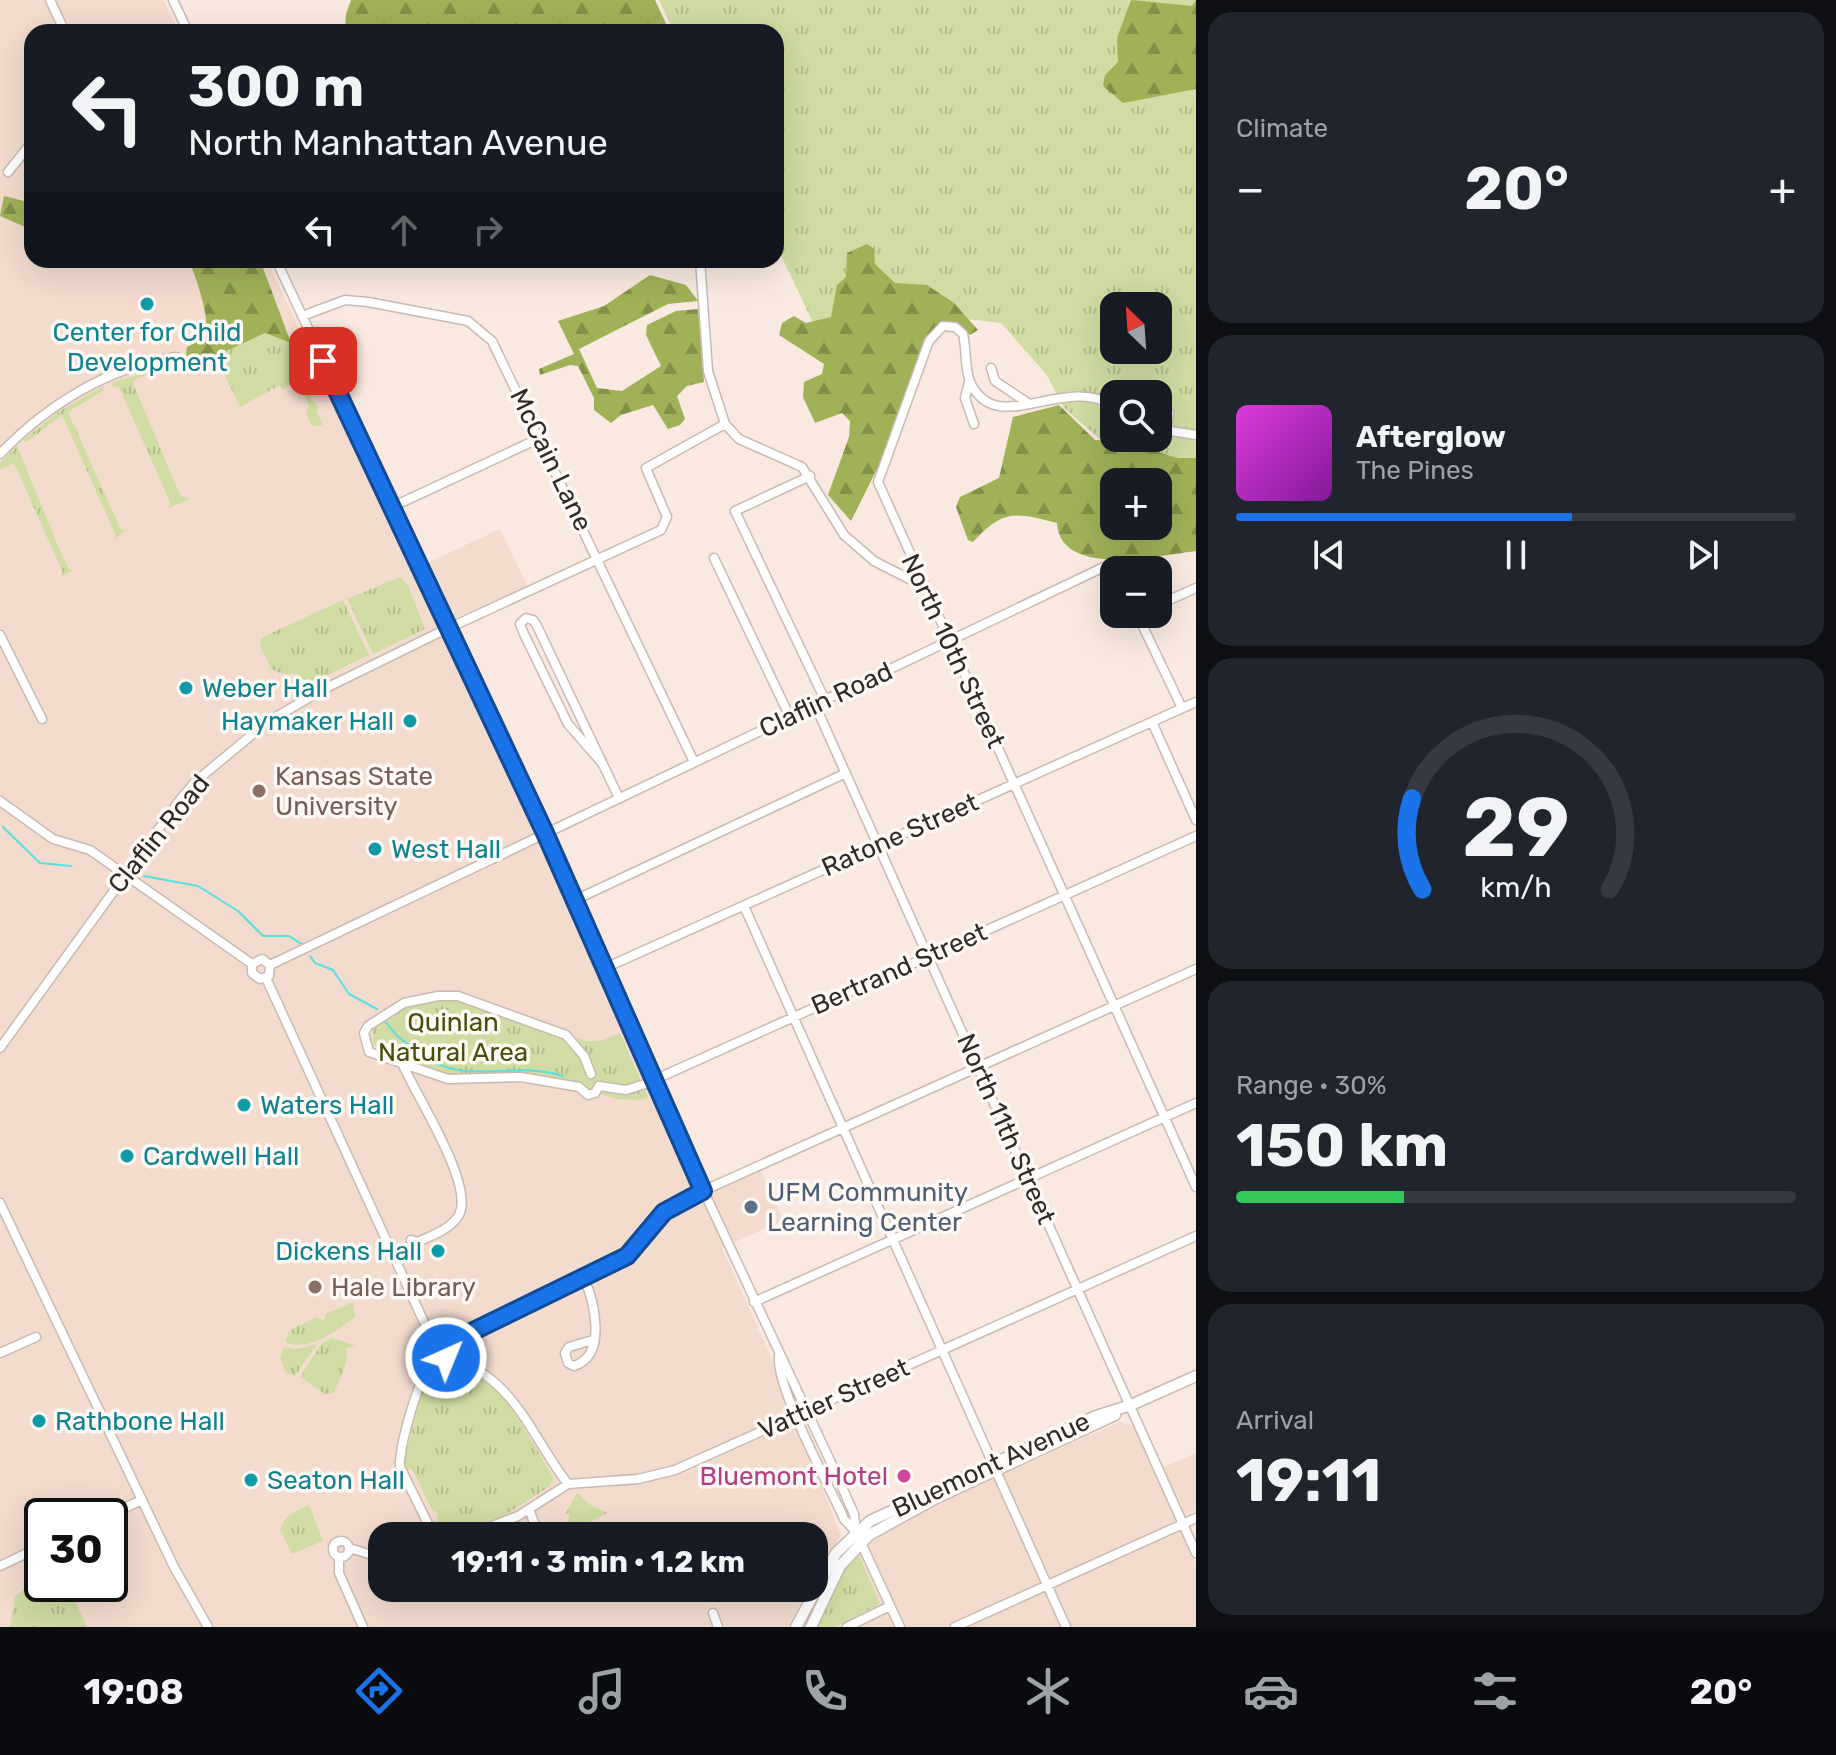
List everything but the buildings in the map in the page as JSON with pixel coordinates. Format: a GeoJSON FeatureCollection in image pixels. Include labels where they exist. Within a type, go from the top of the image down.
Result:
{"type":"FeatureCollection","features":[{"type":"Feature","properties":{"kind":"main road","name":"Bluemont Avenue"},"geometry":{"type":"LineString","coordinates":[[858,1537],[1029,1447],[1196,1376]]}},
{"type":"Feature","properties":{"kind":"main road","name":"Bluemont Avenue"},"geometry":{"type":"LineString","coordinates":[[995,1467],[1099,1425],[1131,1405]]}},
{"type":"Feature","properties":{"kind":"main road"},"geometry":{"type":"LineString","coordinates":[[796,1627],[836,1553],[858,1537]]}},
{"type":"Feature","properties":{"kind":"main road"},"geometry":{"type":"LineString","coordinates":[[811,1627],[840,1566],[858,1537]]}},
{"type":"Feature","properties":{"kind":"street"},"geometry":{"type":"LineString","coordinates":[[50,0],[61,24]]}},
{"type":"Feature","properties":{"kind":"street"},"geometry":{"type":"LineString","coordinates":[[173,0],[184,24]]}},
{"type":"Feature","properties":{"kind":"street"},"geometry":{"type":"LineString","coordinates":[[8,172],[24,152]]}},
{"type":"Feature","properties":{"kind":"street"},"geometry":{"type":"LineString","coordinates":[[280,268],[545,833],[703,1191],[854,1514],[858,1537]]}},
{"type":"Feature","properties":{"kind":"street"},"geometry":{"type":"LineString","coordinates":[[701,268],[708,371],[725,424],[739,439],[789,459],[810,476],[844,535],[874,561],[924,587]]}},
{"type":"Feature","properties":{"kind":"street","name":"McCain Lane"},"geometry":{"type":"LineString","coordinates":[[302,316],[345,300],[468,321],[492,341],[694,762]]}},
{"type":"Feature","properties":{"kind":"street","name":"North 10th Street"},"geometry":{"type":"LineString","coordinates":[[969,382],[963,334],[949,325],[936,329],[878,482],[1196,1187]]}},
{"type":"Feature","properties":{"kind":"street"},"geometry":{"type":"LineString","coordinates":[[0,454],[42,416],[75,393],[134,367],[176,357]]}},
{"type":"Feature","properties":{"kind":"street"},"geometry":{"type":"LineString","coordinates":[[991,368],[995,381],[1006,392],[1029,404]]}},
{"type":"Feature","properties":{"kind":"street"},"geometry":{"type":"LineString","coordinates":[[974,424],[965,398],[969,382],[996,408],[1061,396],[1100,398]]}},
{"type":"Feature","properties":{"kind":"street","name":"Claflin Road"},"geometry":{"type":"LineString","coordinates":[[0,1048],[195,782],[266,723],[320,691],[661,530],[667,517],[647,475],[650,464],[725,424]]}},
{"type":"Feature","properties":{"kind":"street"},"geometry":{"type":"LineString","coordinates":[[1172,431],[1196,435]]}},
{"type":"Feature","properties":{"kind":"street"},"geometry":{"type":"LineString","coordinates":[[392,507],[540,438]]}},
{"type":"Feature","properties":{"kind":"street"},"geometry":{"type":"LineString","coordinates":[[810,476],[735,511],[825,700]]}},
{"type":"Feature","properties":{"kind":"street"},"geometry":{"type":"LineString","coordinates":[[714,558],[790,717]]}},
{"type":"Feature","properties":{"kind":"street","name":"Claflin Road"},"geometry":{"type":"LineString","coordinates":[[270,965],[1100,569]]}},
{"type":"Feature","properties":{"kind":"street"},"geometry":{"type":"LineString","coordinates":[[1172,599],[1196,588]]}},
{"type":"Feature","properties":{"kind":"street"},"geometry":{"type":"LineString","coordinates":[[602,763],[568,724],[520,624],[526,618],[533,620],[619,798]]}},
{"type":"Feature","properties":{"kind":"street"},"geometry":{"type":"LineString","coordinates":[[1145,628],[1182,708]]}},
{"type":"Feature","properties":{"kind":"street"},"geometry":{"type":"LineString","coordinates":[[0,635],[42,719]]}},
{"type":"Feature","properties":{"kind":"street","name":"Ratone Street"},"geometry":{"type":"LineString","coordinates":[[605,968],[1196,702]]}},
{"type":"Feature","properties":{"kind":"street","name":"North 11th Street"},"geometry":{"type":"LineString","coordinates":[[815,705],[1196,1553]]}},
{"type":"Feature","properties":{"kind":"street"},"geometry":{"type":"LineString","coordinates":[[1152,722],[1196,820]]}},
{"type":"Feature","properties":{"kind":"street"},"geometry":{"type":"LineString","coordinates":[[575,900],[846,773]]}},
{"type":"Feature","properties":{"kind":"street"},"geometry":{"type":"LineString","coordinates":[[0,801],[53,839],[90,850],[126,873],[252,964],[254,976],[266,978]]}},
{"type":"Feature","properties":{"kind":"street","name":"Bertrand Street"},"geometry":{"type":"LineString","coordinates":[[599,1086],[632,1090],[1196,836]]}},
{"type":"Feature","properties":{"kind":"street"},"geometry":{"type":"LineString","coordinates":[[744,906],[1066,1627]]}},
{"type":"Feature","properties":{"kind":"street"},"geometry":{"type":"LineString","coordinates":[[252,964],[262,959],[270,965],[266,978],[434,1344],[444,1348],[627,1256],[670,1207],[1196,969]]}},
{"type":"Feature","properties":{"kind":"street"},"geometry":{"type":"LineString","coordinates":[[438,996],[458,996],[537,1021],[566,1035],[584,1056],[599,1086],[588,1095],[579,1087],[521,1077],[448,1079],[403,1065],[369,1052],[363,1039],[368,1026],[404,1003],[438,996]]}},
{"type":"Feature","properties":{"kind":"street"},"geometry":{"type":"LineString","coordinates":[[403,1065],[441,1140],[463,1197],[459,1215],[448,1227],[418,1242],[411,1240]]}},
{"type":"Feature","properties":{"kind":"street"},"geometry":{"type":"LineString","coordinates":[[579,1087],[582,1078],[591,1074]]}},
{"type":"Feature","properties":{"kind":"street"},"geometry":{"type":"LineString","coordinates":[[754,1302],[1196,1103]]}},
{"type":"Feature","properties":{"kind":"street"},"geometry":{"type":"LineString","coordinates":[[0,1203],[142,1500],[208,1627]]}},
{"type":"Feature","properties":{"kind":"street","name":"Vattier Street"},"geometry":{"type":"LineString","coordinates":[[499,1522],[529,1509],[568,1484],[638,1479],[675,1470],[1196,1236]]}},
{"type":"Feature","properties":{"kind":"street"},"geometry":{"type":"LineString","coordinates":[[584,1278],[596,1309],[593,1340]]}},
{"type":"Feature","properties":{"kind":"street"},"geometry":{"type":"LineString","coordinates":[[0,1353],[36,1337]]}},
{"type":"Feature","properties":{"kind":"street"},"geometry":{"type":"LineString","coordinates":[[431,1364],[425,1353],[434,1344]]}},
{"type":"Feature","properties":{"kind":"street"},"geometry":{"type":"LineString","coordinates":[[444,1348],[446,1358]]}},
{"type":"Feature","properties":{"kind":"street"},"geometry":{"type":"LineString","coordinates":[[779,1356],[778,1366],[798,1416],[844,1519],[858,1537],[900,1627]]}},
{"type":"Feature","properties":{"kind":"street"},"geometry":{"type":"LineString","coordinates":[[431,1364],[440,1364],[446,1358]]}},
{"type":"Feature","properties":{"kind":"street"},"geometry":{"type":"LineString","coordinates":[[446,1358],[483,1372],[515,1401],[568,1484]]}},
{"type":"Feature","properties":{"kind":"street"},"geometry":{"type":"LineString","coordinates":[[427,1522],[400,1467],[400,1457],[414,1406],[431,1364]]}},
{"type":"Feature","properties":{"kind":"street"},"geometry":{"type":"LineString","coordinates":[[128,1506],[142,1500]]}},
{"type":"Feature","properties":{"kind":"street"},"geometry":{"type":"LineString","coordinates":[[529,1509],[534,1522]]}},
{"type":"Feature","properties":{"kind":"street"},"geometry":{"type":"LineString","coordinates":[[955,1627],[1196,1518]]}},
{"type":"Feature","properties":{"kind":"street"},"geometry":{"type":"LineString","coordinates":[[363,1627],[339,1573],[339,1557],[334,1551],[337,1542],[345,1542],[349,1548],[368,1554]]}},
{"type":"Feature","properties":{"kind":"street"},"geometry":{"type":"LineString","coordinates":[[0,1566],[24,1555]]}},
{"type":"Feature","properties":{"kind":"street"},"geometry":{"type":"LineString","coordinates":[[847,1627],[890,1606]]}},
{"type":"Feature","properties":{"kind":"street"},"geometry":{"type":"LineString","coordinates":[[713,1613],[718,1627]]}},
{"type":"Feature","properties":{"kind":"shaded area","name":"Kansas State University"},"geometry":{"type":"Polygon","coordinates":[[[0,0],[164,0],[175,24],[24,24],[24,268],[271,268],[412,570],[500,529],[528,587],[439,625],[535,829],[699,1197],[760,1169],[783,1220],[722,1248],[767,1348],[841,1535],[828,1557],[828,1522],[368,1522],[368,1602],[802,1602],[788,1627],[0,1627],[0,0]]]}},
{"type":"Feature","properties":{"kind":"shaded area"},"geometry":{"type":"Polygon","coordinates":[[[1120,1422],[1134,1426],[1155,1471],[1196,1453],[1196,1511],[1176,1520],[1196,1564],[1196,1627],[816,1627],[845,1567],[870,1540],[937,1503],[1120,1422]]]}},
{"type":"Feature","properties":{"kind":"green space"},"geometry":{"type":"Polygon","coordinates":[[[351,0],[655,0],[666,24],[345,24],[351,0]]]}},
{"type":"Feature","properties":{"kind":"green space"},"geometry":{"type":"Polygon","coordinates":[[[659,0],[1196,0],[1196,480],[1172,481],[1172,468],[1133,468],[1115,452],[1172,452],[1172,380],[1100,380],[1100,439],[1063,407],[1047,375],[1001,323],[950,317],[927,328],[876,455],[784,262],[784,24],[670,24],[659,0]]]}},
{"type":"Feature","properties":{"kind":"green space"},"geometry":{"type":"Polygon","coordinates":[[[1131,0],[1192,6],[1196,0],[1196,89],[1123,103],[1103,86],[1105,75],[1118,62],[1117,38],[1131,0]]]}},
{"type":"Feature","properties":{"kind":"green space"},"geometry":{"type":"Polygon","coordinates":[[[4,196],[24,201],[24,226],[0,216],[4,196]]]}},
{"type":"Feature","properties":{"kind":"green space"},"geometry":{"type":"Polygon","coordinates":[[[867,244],[874,249],[875,264],[895,283],[927,285],[954,303],[978,330],[970,335],[949,322],[931,331],[878,467],[851,521],[828,495],[849,437],[850,421],[842,413],[815,423],[803,397],[804,382],[822,374],[824,364],[779,335],[782,323],[794,316],[806,323],[831,317],[837,285],[846,277],[847,253],[867,244]]]}},
{"type":"Feature","properties":{"kind":"green space"},"geometry":{"type":"Polygon","coordinates":[[[191,268],[263,268],[291,343],[265,333],[196,365],[186,355],[187,347],[203,335],[206,323],[191,268]]]}},
{"type":"Feature","properties":{"kind":"green space"},"geometry":{"type":"Polygon","coordinates":[[[650,275],[686,285],[698,301],[668,304],[579,349],[597,388],[622,391],[661,366],[646,335],[647,325],[676,311],[698,309],[704,382],[687,386],[677,396],[685,419],[680,425],[668,429],[653,405],[621,415],[611,423],[594,410],[594,398],[578,366],[570,365],[540,375],[539,369],[574,354],[558,321],[604,306],[650,275]]]}},
{"type":"Feature","properties":{"kind":"green space"},"geometry":{"type":"Polygon","coordinates":[[[265,333],[291,343],[305,369],[302,373],[312,396],[310,398],[319,408],[316,410],[323,425],[312,426],[306,413],[309,405],[297,382],[282,389],[280,385],[240,407],[215,356],[265,333]]]}},
{"type":"Feature","properties":{"kind":"green space"},"geometry":{"type":"Polygon","coordinates":[[[173,364],[172,368],[137,378],[133,383],[180,495],[190,499],[168,508],[170,502],[119,387],[111,383],[173,364]]]}},
{"type":"Feature","properties":{"kind":"green space"},"geometry":{"type":"Polygon","coordinates":[[[104,386],[103,391],[68,412],[121,530],[126,530],[113,541],[116,536],[62,415],[27,442],[23,440],[61,410],[104,386]]]}},
{"type":"Feature","properties":{"kind":"green space"},"geometry":{"type":"Polygon","coordinates":[[[1059,405],[1095,440],[1100,440],[1100,452],[1159,452],[1177,458],[1196,458],[1196,551],[1159,556],[1093,558],[1075,552],[1062,540],[1057,523],[1020,515],[1002,519],[973,542],[968,540],[956,507],[960,497],[999,478],[1013,417],[1059,405]]]}},
{"type":"Feature","properties":{"kind":"green space"},"geometry":{"type":"Polygon","coordinates":[[[17,446],[63,558],[69,569],[75,569],[60,577],[63,573],[14,463],[0,470],[0,463],[17,446]]]}},
{"type":"Feature","properties":{"kind":"green space"},"geometry":{"type":"Polygon","coordinates":[[[400,577],[408,585],[425,629],[373,654],[347,599],[400,577]]]}},
{"type":"Feature","properties":{"kind":"green space"},"geometry":{"type":"Polygon","coordinates":[[[343,600],[369,655],[309,684],[296,674],[283,674],[271,669],[260,645],[261,638],[343,600]]]}},
{"type":"Feature","properties":{"kind":"green space","name":"Quinlan Natural Area"},"geometry":{"type":"Polygon","coordinates":[[[431,999],[460,1000],[586,1041],[601,1041],[620,1033],[648,1097],[616,1099],[541,1076],[451,1075],[405,1061],[373,1044],[373,1027],[400,1009],[431,999]]]}},
{"type":"Feature","properties":{"kind":"green space"},"geometry":{"type":"Polygon","coordinates":[[[353,1302],[355,1317],[331,1334],[303,1345],[285,1342],[290,1330],[317,1317],[324,1321],[326,1314],[353,1302]]]}},
{"type":"Feature","properties":{"kind":"green space"},"geometry":{"type":"Polygon","coordinates":[[[332,1338],[357,1346],[346,1348],[345,1365],[334,1393],[325,1394],[300,1377],[322,1343],[332,1338]]]}},
{"type":"Feature","properties":{"kind":"green space"},"geometry":{"type":"Polygon","coordinates":[[[317,1344],[295,1376],[286,1373],[280,1358],[284,1347],[297,1349],[317,1344]]]}},
{"type":"Feature","properties":{"kind":"green space"},"geometry":{"type":"Polygon","coordinates":[[[452,1365],[486,1382],[507,1400],[553,1477],[550,1486],[502,1517],[484,1522],[432,1522],[437,1521],[438,1513],[432,1510],[412,1468],[407,1470],[404,1460],[427,1374],[452,1365]]]}},
{"type":"Feature","properties":{"kind":"green space"},"geometry":{"type":"Polygon","coordinates":[[[577,1493],[589,1504],[607,1513],[589,1522],[567,1522],[570,1516],[566,1513],[577,1493]]]}},
{"type":"Feature","properties":{"kind":"green space"},"geometry":{"type":"Polygon","coordinates":[[[309,1505],[323,1541],[292,1554],[280,1530],[287,1517],[309,1505]]]}},
{"type":"Feature","properties":{"kind":"green space"},"geometry":{"type":"Polygon","coordinates":[[[858,1553],[880,1604],[835,1627],[816,1627],[828,1602],[839,1578],[858,1553]]]}},
{"type":"Feature","properties":{"kind":"green space"},"geometry":{"type":"Polygon","coordinates":[[[24,1589],[24,1602],[75,1602],[87,1627],[10,1627],[15,1597],[24,1589]]]}},
{"type":"Feature","properties":{"kind":"waterway"},"geometry":{"type":"LineString","coordinates":[[3,827],[40,863],[71,866]]}},
{"type":"Feature","properties":{"kind":"waterway"},"geometry":{"type":"LineString","coordinates":[[144,876],[198,886],[238,911],[263,936],[289,936],[303,945]]}},
{"type":"Feature","properties":{"kind":"waterway"},"geometry":{"type":"LineString","coordinates":[[310,956],[315,963],[333,970],[349,994],[377,1009]]}},
{"type":"Feature","properties":{"kind":"waterway"},"geometry":{"type":"LineString","coordinates":[[386,1022],[417,1052],[453,1069],[524,1070],[563,1076]]}},
{"type":"Feature","properties":{"kind":"place","name":"Center for Child Development"},"geometry":{"type":"Point","coordinates":[147,304]}},
{"type":"Feature","properties":{"kind":"place","name":"Weber Hall"},"geometry":{"type":"Point","coordinates":[186,688]}},
{"type":"Feature","properties":{"kind":"place","name":"Haymaker Hall"},"geometry":{"type":"Point","coordinates":[410,721]}},
{"type":"Feature","properties":{"kind":"place","name":"Kansas State University"},"geometry":{"type":"Point","coordinates":[259,791]}},
{"type":"Feature","properties":{"kind":"place","name":"West Hall"},"geometry":{"type":"Point","coordinates":[375,849]}},
{"type":"Feature","properties":{"kind":"place","name":"Waters Hall"},"geometry":{"type":"Point","coordinates":[244,1105]}},
{"type":"Feature","properties":{"kind":"place","name":"Cardwell Hall"},"geometry":{"type":"Point","coordinates":[127,1156]}},
{"type":"Feature","properties":{"kind":"place","name":"UFM Community Learning Center"},"geometry":{"type":"Point","coordinates":[751,1207]}},
{"type":"Feature","properties":{"kind":"place","name":"Dickens Hall"},"geometry":{"type":"Point","coordinates":[438,1251]}},
{"type":"Feature","properties":{"kind":"place","name":"Hale Library"},"geometry":{"type":"Point","coordinates":[315,1287]}},
{"type":"Feature","properties":{"kind":"place","name":"Rathbone Hall"},"geometry":{"type":"Point","coordinates":[39,1421]}},
{"type":"Feature","properties":{"kind":"place","name":"Bluemont Hotel"},"geometry":{"type":"Point","coordinates":[904,1476]}},
{"type":"Feature","properties":{"kind":"place","name":"Seaton Hall"},"geometry":{"type":"Point","coordinates":[251,1480]}},
{"type":"Feature","properties":{"kind":"route"},"geometry":{"type":"LineString","coordinates":[[323,361],[545,833],[703,1191],[674,1204],[657,1217],[627,1256],[455,1340],[444,1348],[446,1358]]}}]}
